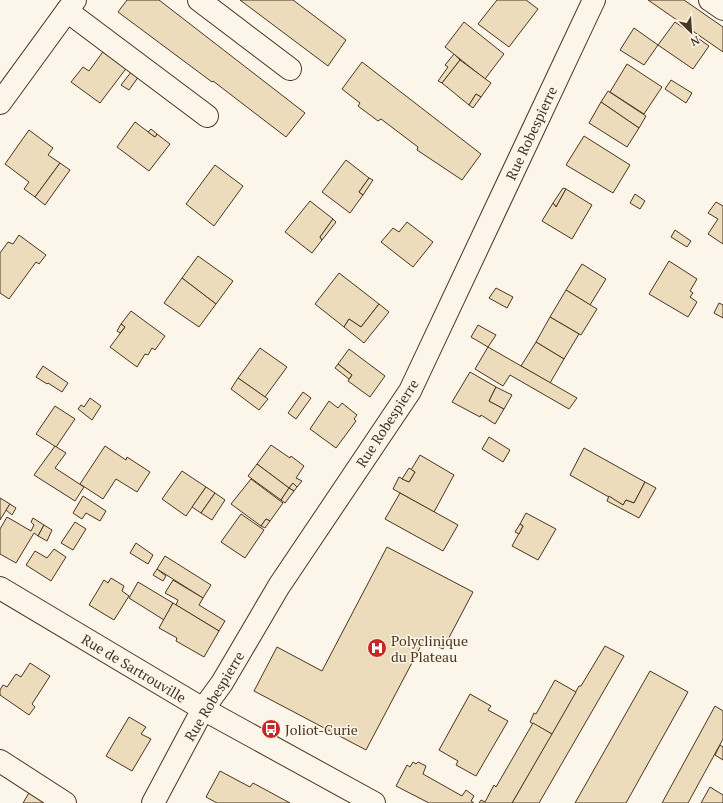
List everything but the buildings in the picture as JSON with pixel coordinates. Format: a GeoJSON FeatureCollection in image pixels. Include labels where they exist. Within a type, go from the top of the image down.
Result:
{"type":"FeatureCollection","features":[{"type":"Feature","properties":{"kind":"street"},"geometry":{"type":"LineString","coordinates":[[199,0],[290,69]]}},
{"type":"Feature","properties":{"kind":"street","name":"Rue Robespierre"},"geometry":{"type":"LineString","coordinates":[[153,803],[203,709],[222,683],[279,586],[410,391],[594,0]]}},
{"type":"Feature","properties":{"kind":"street"},"geometry":{"type":"LineString","coordinates":[[710,0],[723,9]]}},
{"type":"Feature","properties":{"kind":"street"},"geometry":{"type":"LineString","coordinates":[[0,103],[71,5],[207,116]]}},
{"type":"Feature","properties":{"kind":"street","name":"Rue de Sartrouville"},"geometry":{"type":"LineString","coordinates":[[0,588],[203,709],[374,803]]}},
{"type":"Feature","properties":{"kind":"street"},"geometry":{"type":"LineString","coordinates":[[0,761],[65,803]]}},
{"type":"Feature","properties":{"kind":"place","name":"Polyclinique du Plateau"},"geometry":{"type":"Point","coordinates":[377,648]}},
{"type":"Feature","properties":{"kind":"place","name":"Joliot-Curie"},"geometry":{"type":"Point","coordinates":[271,729]}}]}
